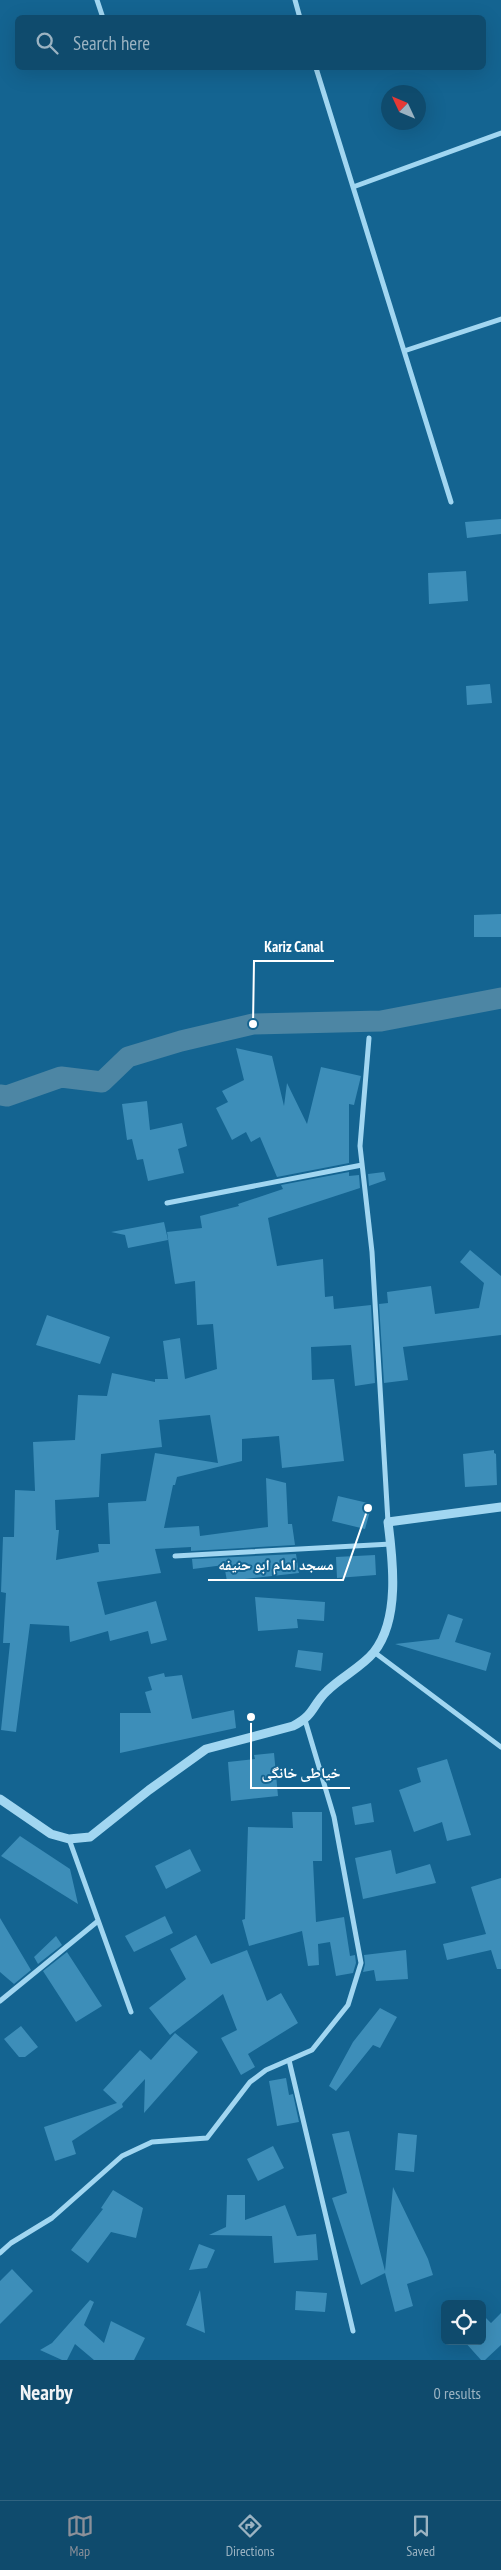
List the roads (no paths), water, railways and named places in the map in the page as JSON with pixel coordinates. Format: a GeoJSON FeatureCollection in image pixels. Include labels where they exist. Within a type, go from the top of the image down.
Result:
{"type":"FeatureCollection","features":[{"type":"Feature","properties":{"kind":"street"},"geometry":{"type":"LineString","coordinates":[[97,0],[102,15]]}},
{"type":"Feature","properties":{"kind":"street"},"geometry":{"type":"LineString","coordinates":[[295,0],[299,15]]}},
{"type":"Feature","properties":{"kind":"street"},"geometry":{"type":"LineString","coordinates":[[317,70],[451,502]]}},
{"type":"Feature","properties":{"kind":"street"},"geometry":{"type":"LineString","coordinates":[[353,187],[501,133]]}},
{"type":"Feature","properties":{"kind":"street"},"geometry":{"type":"LineString","coordinates":[[404,351],[501,319]]}},
{"type":"Feature","properties":{"kind":"street"},"geometry":{"type":"LineString","coordinates":[[0,1799],[51,1834],[69,1839],[90,1837],[148,1790],[206,1749],[293,1726],[305,1720],[325,1692],[374,1652],[389,1626],[394,1566],[388,1522],[372,1252],[360,1146],[369,1038]]}},
{"type":"Feature","properties":{"kind":"street"},"geometry":{"type":"LineString","coordinates":[[167,1203],[362,1165]]}},
{"type":"Feature","properties":{"kind":"street"},"geometry":{"type":"LineString","coordinates":[[388,1522],[501,1507]]}},
{"type":"Feature","properties":{"kind":"street"},"geometry":{"type":"LineString","coordinates":[[175,1556],[391,1544]]}},
{"type":"Feature","properties":{"kind":"street"},"geometry":{"type":"LineString","coordinates":[[374,1652],[501,1747]]}},
{"type":"Feature","properties":{"kind":"street"},"geometry":{"type":"LineString","coordinates":[[0,2253],[11,2243],[52,2218],[122,2156],[152,2142],[207,2138],[250,2082],[266,2070],[312,2050],[348,2006],[360,1963],[334,1817],[305,1720]]}},
{"type":"Feature","properties":{"kind":"street"},"geometry":{"type":"LineString","coordinates":[[69,1839],[131,2012]]}},
{"type":"Feature","properties":{"kind":"street"},"geometry":{"type":"LineString","coordinates":[[0,2001],[98,1921]]}},
{"type":"Feature","properties":{"kind":"street"},"geometry":{"type":"LineString","coordinates":[[289,2060],[353,2331]]}},
{"type":"Feature","properties":{"kind":"waterway"},"geometry":{"type":"LineString","coordinates":[[0,1095],[7,1096],[61,1077],[102,1082],[128,1057],[181,1041],[253,1024],[381,1021],[501,998]]}},
{"type":"Feature","properties":{"kind":"place","name":"Kariz Canal"},"geometry":{"type":"Point","coordinates":[253,1024]}},
{"type":"Feature","properties":{"kind":"place","name":"مسجد امام ابو حنیفه"},"geometry":{"type":"Point","coordinates":[368,1508]}},
{"type":"Feature","properties":{"kind":"place","name":"خیاطی خانگی"},"geometry":{"type":"Point","coordinates":[251,1717]}}]}
